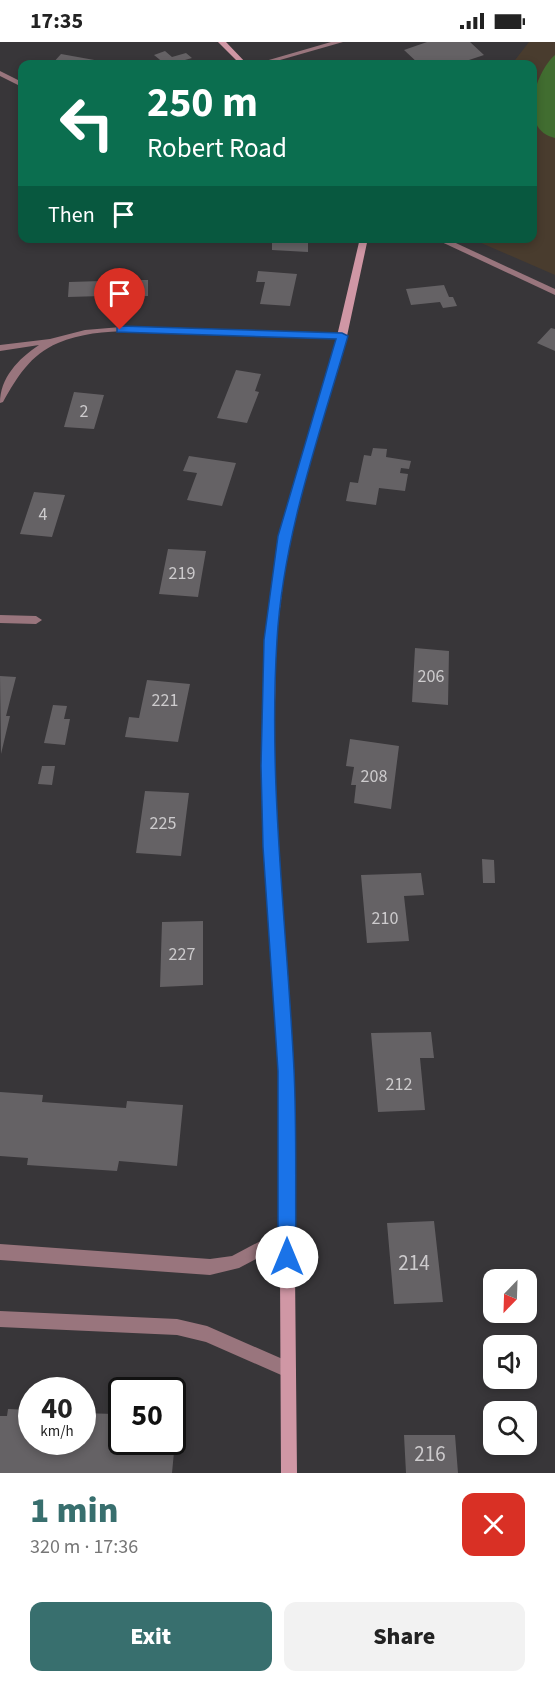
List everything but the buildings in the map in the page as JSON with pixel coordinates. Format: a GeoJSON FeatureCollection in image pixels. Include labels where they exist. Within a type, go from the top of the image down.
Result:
{"type":"FeatureCollection","features":[{"type":"Feature","properties":{"kind":"main road"},"geometry":{"type":"LineString","coordinates":[[222,42],[240,60]]}},
{"type":"Feature","properties":{"kind":"main road"},"geometry":{"type":"LineString","coordinates":[[289,1473],[286,1071],[268,778],[270,640],[284,536],[342,336],[363,243]]}},
{"type":"Feature","properties":{"kind":"street"},"geometry":{"type":"LineString","coordinates":[[274,60],[339,42]]}},
{"type":"Feature","properties":{"kind":"street"},"geometry":{"type":"LineString","coordinates":[[0,74],[18,83]]}},
{"type":"Feature","properties":{"kind":"street"},"geometry":{"type":"LineString","coordinates":[[448,243],[555,292]]}},
{"type":"Feature","properties":{"kind":"street"},"geometry":{"type":"LineString","coordinates":[[0,348],[120,330],[342,336]]}},
{"type":"Feature","properties":{"kind":"street"},"geometry":{"type":"LineString","coordinates":[[0,400],[17,366],[33,353],[57,340]]}},
{"type":"Feature","properties":{"kind":"street"},"geometry":{"type":"LineString","coordinates":[[0,619],[36,620]]}},
{"type":"Feature","properties":{"kind":"street"},"geometry":{"type":"LineString","coordinates":[[0,1252],[210,1267],[234,1263],[287,1235]]}},
{"type":"Feature","properties":{"kind":"street"},"geometry":{"type":"LineString","coordinates":[[0,1319],[177,1327],[207,1334],[288,1370]]}},
{"type":"Feature","properties":{"kind":"shaded area"},"geometry":{"type":"Polygon","coordinates":[[[529,42],[555,42],[555,275],[481,243],[537,243],[537,60],[515,60],[529,42]]]}},
{"type":"Feature","properties":{"kind":"green space"},"geometry":{"type":"Polygon","coordinates":[[[555,55],[555,138],[544,133],[537,125],[537,84],[547,63],[555,55]]]}},
{"type":"Feature","properties":{"kind":"route"},"geometry":{"type":"LineString","coordinates":[[120,330],[342,336],[299,477],[284,536],[270,640],[267,734],[270,847],[286,1071],[287,1257]]}}]}
